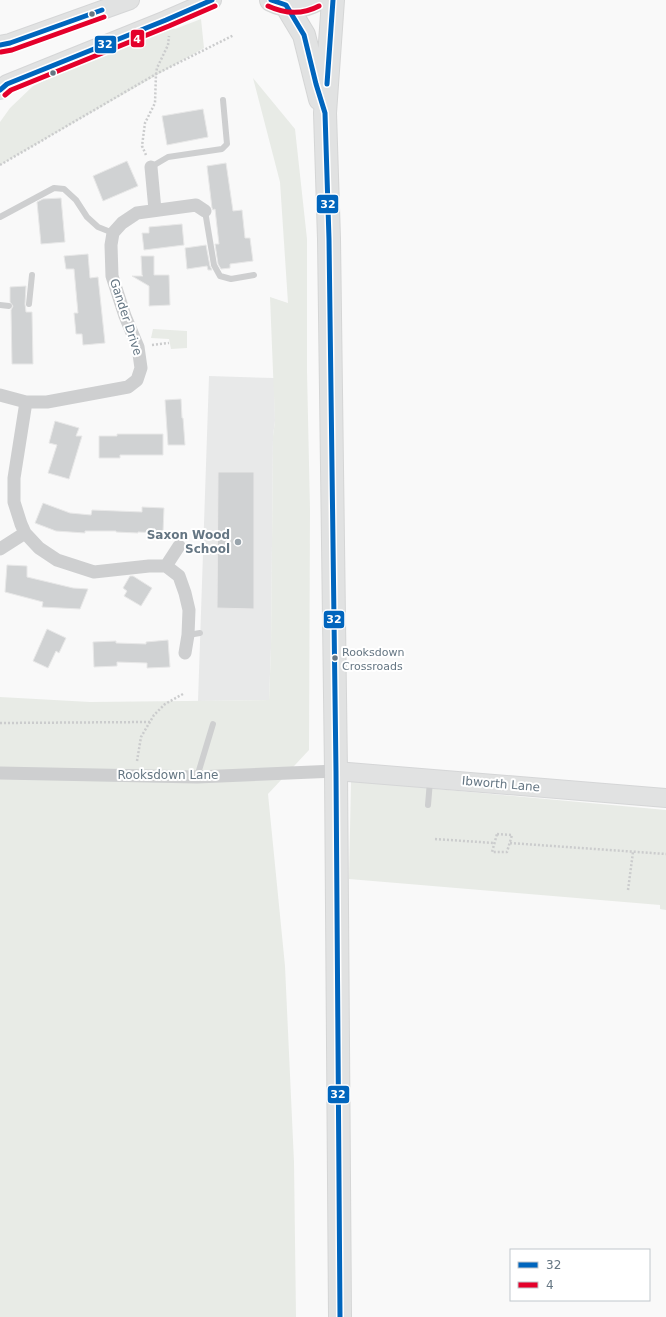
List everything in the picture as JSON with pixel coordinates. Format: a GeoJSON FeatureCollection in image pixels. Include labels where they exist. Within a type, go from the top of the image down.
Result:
{"type":"FeatureCollection","features":[{"type":"Feature","properties":{"kind":"highway"},"geometry":{"type":"LineString","coordinates":[[279,2],[300,5],[316,0]]}},
{"type":"Feature","properties":{"kind":"highway"},"geometry":{"type":"LineString","coordinates":[[333,0],[325,113],[329,239],[336,771],[340,1317]]}},
{"type":"Feature","properties":{"kind":"highway"},"geometry":{"type":"LineString","coordinates":[[279,2],[304,35],[325,113]]}},
{"type":"Feature","properties":{"kind":"street"},"geometry":{"type":"LineString","coordinates":[[0,45],[10,43],[130,0]]}},
{"type":"Feature","properties":{"kind":"street"},"geometry":{"type":"LineString","coordinates":[[0,90],[7,84],[212,0]]}},
{"type":"Feature","properties":{"kind":"street"},"geometry":{"type":"LineString","coordinates":[[151,167],[155,210]]}},
{"type":"Feature","properties":{"kind":"street"},"geometry":{"type":"LineString","coordinates":[[113,233],[122,223],[137,213],[196,205],[205,211]]}},
{"type":"Feature","properties":{"kind":"street","name":"Gander Drive"},"geometry":{"type":"LineString","coordinates":[[0,395],[26,402],[47,402],[128,387],[137,380],[141,368],[138,347],[125,316],[112,276],[111,245],[113,233]]}},
{"type":"Feature","properties":{"kind":"street"},"geometry":{"type":"LineString","coordinates":[[26,402],[14,478],[14,502],[25,533],[39,548],[56,560],[94,572],[148,566],[166,566],[179,576],[186,593],[194,634],[185,653]]}},
{"type":"Feature","properties":{"kind":"street"},"geometry":{"type":"LineString","coordinates":[[0,549],[25,533]]}},
{"type":"Feature","properties":{"kind":"street"},"geometry":{"type":"LineString","coordinates":[[166,566],[179,546]]}},
{"type":"Feature","properties":{"kind":"street","name":"Rooksdown Lane"},"geometry":{"type":"LineString","coordinates":[[0,773],[197,777],[336,771]]}},
{"type":"Feature","properties":{"kind":"street","name":"Ibworth Lane"},"geometry":{"type":"LineString","coordinates":[[336,771],[666,798]]}},
{"type":"Feature","properties":{"kind":"lane"},"geometry":{"type":"LineString","coordinates":[[151,167],[168,157],[222,149],[227,144],[223,100]]}},
{"type":"Feature","properties":{"kind":"lane"},"geometry":{"type":"LineString","coordinates":[[0,217],[54,188],[64,189],[76,200],[87,217],[98,227],[113,233]]}},
{"type":"Feature","properties":{"kind":"lane"},"geometry":{"type":"LineString","coordinates":[[205,211],[214,265],[220,276],[230,279],[254,275]]}},
{"type":"Feature","properties":{"kind":"lane"},"geometry":{"type":"LineString","coordinates":[[29,304],[32,275]]}},
{"type":"Feature","properties":{"kind":"lane"},"geometry":{"type":"LineString","coordinates":[[0,304],[9,306]]}},
{"type":"Feature","properties":{"kind":"lane"},"geometry":{"type":"LineString","coordinates":[[197,777],[213,724]]}},
{"type":"Feature","properties":{"kind":"lane"},"geometry":{"type":"LineString","coordinates":[[428,805],[430,778]]}},
{"type":"Feature","properties":{"kind":"path"},"geometry":{"type":"LineString","coordinates":[[151,167],[142,146],[145,123],[155,104],[157,68],[168,45],[169,35]]}},
{"type":"Feature","properties":{"kind":"path"},"geometry":{"type":"LineString","coordinates":[[0,165],[156,74],[234,35]]}},
{"type":"Feature","properties":{"kind":"path"},"geometry":{"type":"LineString","coordinates":[[135,776],[141,737],[154,714],[166,704],[183,694]]}},
{"type":"Feature","properties":{"kind":"path"},"geometry":{"type":"LineString","coordinates":[[0,723],[150,722]]}},
{"type":"Feature","properties":{"kind":"path"},"geometry":{"type":"LineString","coordinates":[[497,834],[512,835],[507,852],[492,852],[494,843],[497,834]]}},
{"type":"Feature","properties":{"kind":"path"},"geometry":{"type":"LineString","coordinates":[[435,839],[494,843]]}},
{"type":"Feature","properties":{"kind":"path"},"geometry":{"type":"LineString","coordinates":[[510,843],[666,854]]}},
{"type":"Feature","properties":{"kind":"path"},"geometry":{"type":"LineString","coordinates":[[628,890],[633,852]]}},
{"type":"Feature","properties":{"kind":"shaded area"},"geometry":{"type":"Polygon","coordinates":[[[201,19],[204,48],[0,165],[0,122],[10,108],[33,86],[164,24],[175,29],[201,19]]]}},
{"type":"Feature","properties":{"kind":"shaded area"},"geometry":{"type":"Polygon","coordinates":[[[253,78],[295,129],[307,239],[307,371],[310,510],[309,750],[268,794],[285,966],[294,1162],[296,1317],[0,1317],[0,697],[90,702],[269,700],[271,648],[273,436],[275,421],[270,297],[288,303],[280,182],[253,78]]]}},
{"type":"Feature","properties":{"kind":"shaded area"},"geometry":{"type":"Polygon","coordinates":[[[153,329],[187,331],[187,348],[171,349],[169,339],[151,338],[153,329]]]}},
{"type":"Feature","properties":{"kind":"shaded area","name":"Saxon Wood School"},"geometry":{"type":"Polygon","coordinates":[[[209,376],[274,378],[275,421],[273,436],[271,648],[269,700],[198,701],[209,376]]]}},
{"type":"Feature","properties":{"kind":"shaded area"},"geometry":{"type":"Polygon","coordinates":[[[351,781],[666,810],[666,910],[660,909],[660,905],[349,879],[351,781]]]}},
{"type":"Feature","properties":{"kind":"building"},"geometry":{"type":"Polygon","coordinates":[[[203,109],[208,137],[167,145],[162,116],[203,109]]]}},
{"type":"Feature","properties":{"kind":"building"},"geometry":{"type":"Polygon","coordinates":[[[127,161],[138,186],[103,201],[93,176],[127,161]]]}},
{"type":"Feature","properties":{"kind":"building"},"geometry":{"type":"Polygon","coordinates":[[[226,163],[233,211],[242,210],[245,238],[250,238],[253,261],[230,264],[230,268],[221,269],[218,264],[215,244],[219,244],[215,209],[213,210],[212,208],[207,166],[226,163]]]}},
{"type":"Feature","properties":{"kind":"building"},"geometry":{"type":"Polygon","coordinates":[[[61,198],[65,242],[41,244],[37,202],[43,199],[61,198]]]}},
{"type":"Feature","properties":{"kind":"building"},"geometry":{"type":"Polygon","coordinates":[[[182,224],[184,245],[144,250],[142,233],[149,233],[149,227],[182,224]]]}},
{"type":"Feature","properties":{"kind":"building"},"geometry":{"type":"Polygon","coordinates":[[[206,245],[212,270],[208,270],[207,266],[187,269],[185,248],[206,245]]]}},
{"type":"Feature","properties":{"kind":"building"},"geometry":{"type":"Polygon","coordinates":[[[88,254],[90,278],[98,277],[105,343],[83,345],[82,334],[76,334],[74,313],[78,313],[74,269],[66,269],[64,256],[88,254]]]}},
{"type":"Feature","properties":{"kind":"building"},"geometry":{"type":"Polygon","coordinates":[[[141,256],[154,256],[154,275],[169,275],[170,305],[149,306],[149,286],[132,276],[143,276],[141,256]]]}},
{"type":"Feature","properties":{"kind":"building"},"geometry":{"type":"Polygon","coordinates":[[[26,286],[26,312],[32,312],[33,364],[12,364],[11,310],[13,306],[10,302],[10,287],[26,286]]]}},
{"type":"Feature","properties":{"kind":"building"},"geometry":{"type":"Polygon","coordinates":[[[181,399],[185,445],[168,445],[165,400],[181,399]]]}},
{"type":"Feature","properties":{"kind":"building"},"geometry":{"type":"Polygon","coordinates":[[[55,421],[79,428],[76,436],[82,436],[69,479],[48,473],[57,445],[49,443],[55,421]]]}},
{"type":"Feature","properties":{"kind":"building"},"geometry":{"type":"Polygon","coordinates":[[[117,434],[163,434],[163,455],[120,455],[120,458],[99,458],[99,436],[117,436],[117,434]]]}},
{"type":"Feature","properties":{"kind":"building","name":"Saxon Wood School"},"geometry":{"type":"Polygon","coordinates":[[[218,472],[254,472],[254,609],[217,608],[218,472]]]}},
{"type":"Feature","properties":{"kind":"building"},"geometry":{"type":"Polygon","coordinates":[[[43,503],[70,513],[91,515],[92,510],[142,512],[142,507],[164,508],[163,533],[85,531],[85,533],[56,531],[35,523],[43,503]]]}},
{"type":"Feature","properties":{"kind":"building"},"geometry":{"type":"Polygon","coordinates":[[[7,565],[27,566],[27,577],[73,588],[88,589],[80,609],[42,607],[43,602],[5,592],[7,565]]]}},
{"type":"Feature","properties":{"kind":"building"},"geometry":{"type":"Polygon","coordinates":[[[130,576],[133,576],[152,588],[141,606],[124,596],[127,591],[123,588],[130,576]]]}},
{"type":"Feature","properties":{"kind":"building"},"geometry":{"type":"Polygon","coordinates":[[[47,629],[66,638],[59,653],[56,651],[48,668],[33,661],[47,629]]]}},
{"type":"Feature","properties":{"kind":"building"},"geometry":{"type":"Polygon","coordinates":[[[168,640],[170,667],[147,668],[147,663],[117,662],[117,666],[94,667],[93,642],[116,641],[116,643],[146,644],[146,642],[168,640]]]}},
{"type":"Feature","properties":{"kind":"transit line","name":"32"},"geometry":{"type":"LineString","coordinates":[[0,90],[7,84],[212,0]]}},
{"type":"Feature","properties":{"kind":"transit line","name":"32"},"geometry":{"type":"LineString","coordinates":[[271,0],[286,5],[304,35],[325,113],[329,239],[336,771],[340,1317]]}},
{"type":"Feature","properties":{"kind":"transit line","name":"32"},"geometry":{"type":"LineString","coordinates":[[327,84],[333,0]]}},
{"type":"Feature","properties":{"kind":"transit line","name":"4"},"geometry":{"type":"LineString","coordinates":[[5,95],[11,90],[215,6]]}},
{"type":"Feature","properties":{"kind":"transit line","name":"4"},"geometry":{"type":"LineString","coordinates":[[268,6],[287,12],[306,11],[319,6]]}},
{"type":"Feature","properties":{"kind":"transit line","name":"32"},"geometry":{"type":"LineString","coordinates":[[0,45],[10,43],[102,10]]}},
{"type":"Feature","properties":{"kind":"transit line","name":"4"},"geometry":{"type":"LineString","coordinates":[[1,52],[12,50],[104,17]]}},
{"type":"Feature","properties":{"kind":"place","name":"Saxon Wood School"},"geometry":{"type":"Point","coordinates":[238,542]}},
{"type":"Feature","properties":{"kind":"place","name":"Rooksdown Crossroads"},"geometry":{"type":"Point","coordinates":[335,658]}}]}
